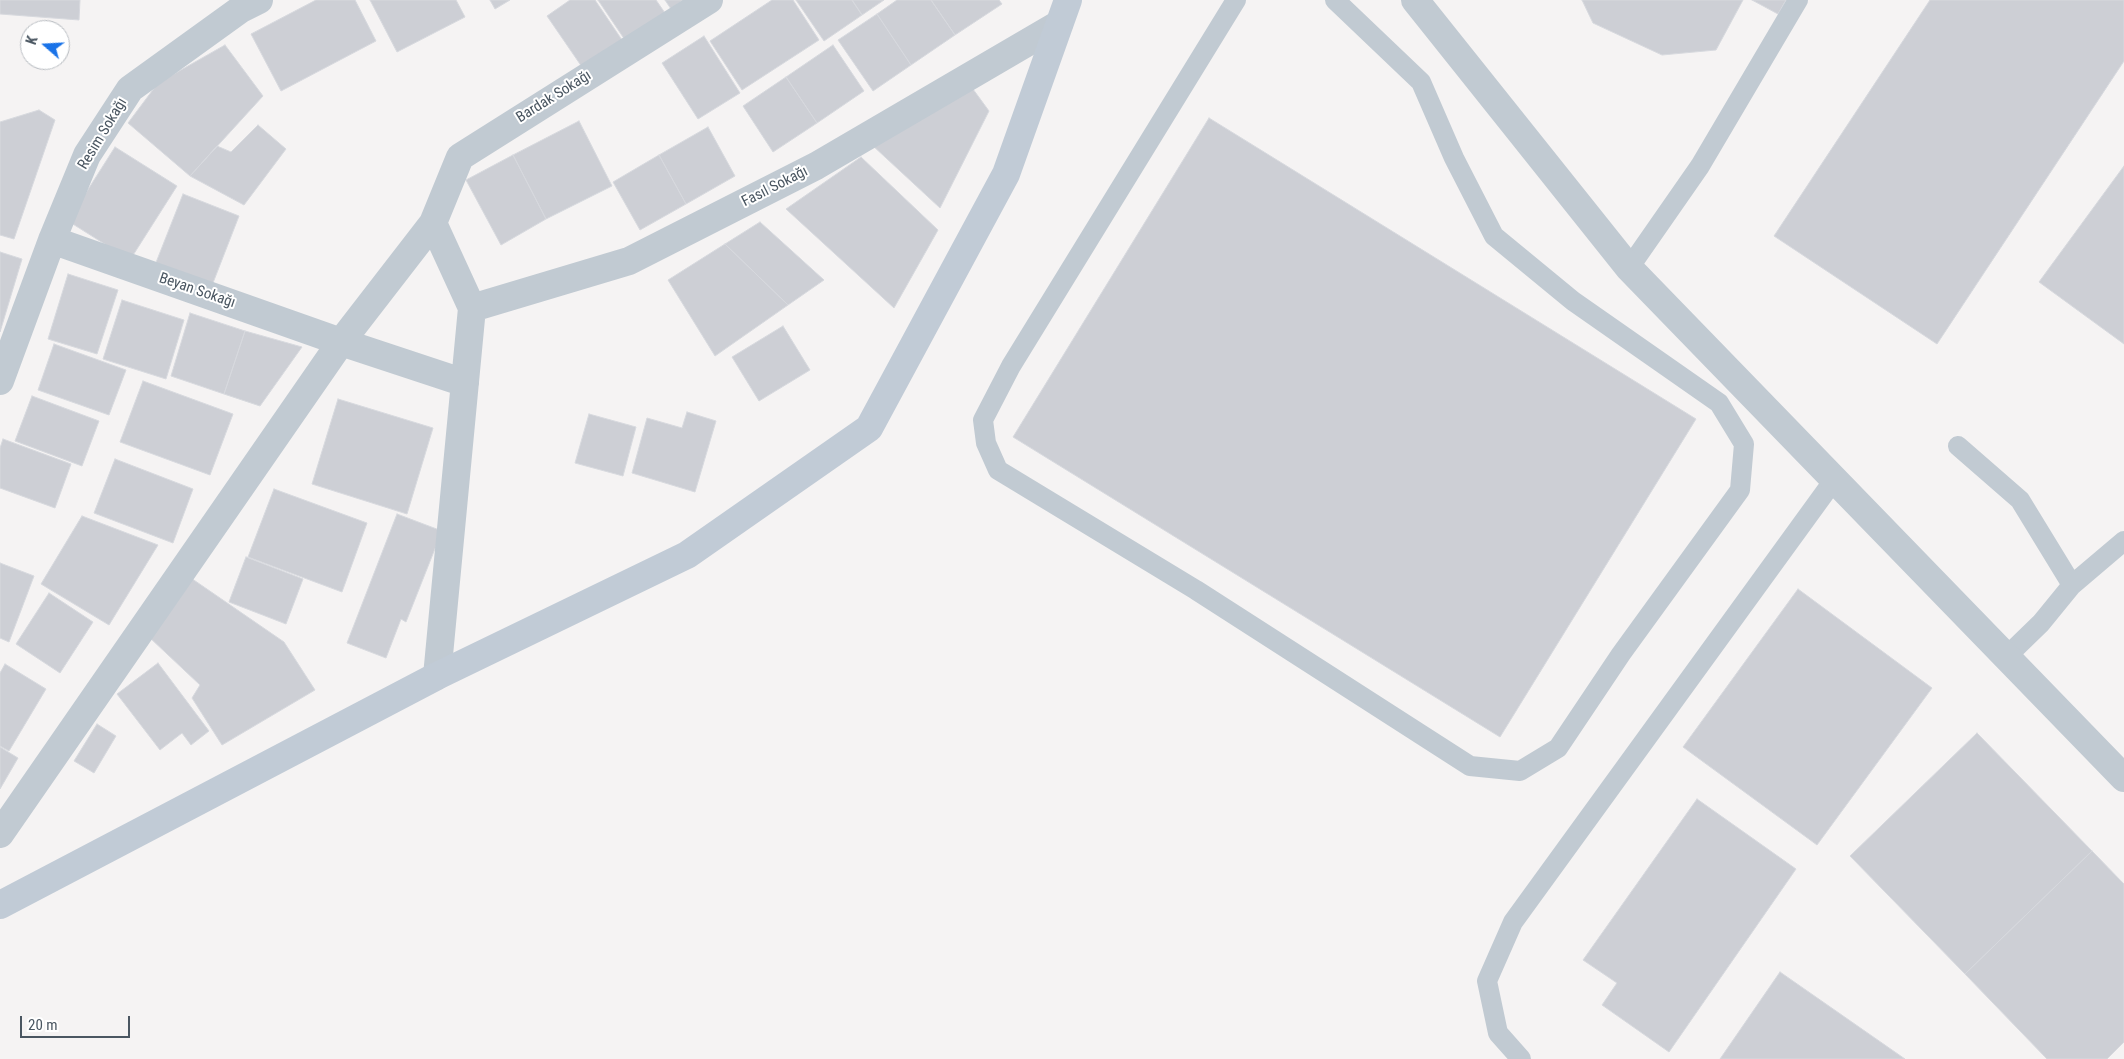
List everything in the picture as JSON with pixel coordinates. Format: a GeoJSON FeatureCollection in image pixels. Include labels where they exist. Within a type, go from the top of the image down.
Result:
{"type":"FeatureCollection","features":[{"type":"Feature","properties":{"kind":"main road"},"geometry":{"type":"LineString","coordinates":[[0,905],[437,676],[687,555],[869,428],[1006,174],[1063,12]]}},
{"type":"Feature","properties":{"kind":"street","name":"Resim Sokağı"},"geometry":{"type":"LineString","coordinates":[[0,381],[52,240],[87,155],[130,89],[241,10],[259,0]]}},
{"type":"Feature","properties":{"kind":"street","name":"Bardak Sokağı"},"geometry":{"type":"LineString","coordinates":[[0,834],[342,342],[433,223],[460,157],[709,0]]}},
{"type":"Feature","properties":{"kind":"street"},"geometry":{"type":"LineString","coordinates":[[1415,0],[1629,268],[2124,778]]}},
{"type":"Feature","properties":{"kind":"street","name":"Fasıl Sokağı"},"geometry":{"type":"LineString","coordinates":[[472,308],[629,261],[816,166],[1063,12]]}},
{"type":"Feature","properties":{"kind":"street"},"geometry":{"type":"LineString","coordinates":[[433,223],[472,308],[437,676]]}},
{"type":"Feature","properties":{"kind":"street","name":"Beyan Sokağı"},"geometry":{"type":"LineString","coordinates":[[52,240],[342,342],[466,383]]}},
{"type":"Feature","properties":{"kind":"lane"},"geometry":{"type":"LineString","coordinates":[[1236,0],[1012,366],[983,420],[986,443],[998,470],[1196,590],[1470,766],[1520,771],[1558,748],[1621,654],[1740,490],[1744,444],[1719,403],[1574,301],[1494,236],[1454,158],[1421,82],[1335,0]]}},
{"type":"Feature","properties":{"kind":"lane"},"geometry":{"type":"LineString","coordinates":[[1629,268],[1700,166],[1798,0]]}},
{"type":"Feature","properties":{"kind":"lane"},"geometry":{"type":"LineString","coordinates":[[1958,446],[2020,500],[2072,585]]}},
{"type":"Feature","properties":{"kind":"lane"},"geometry":{"type":"LineString","coordinates":[[1521,1059],[1498,1033],[1487,981],[1513,922],[1834,480]]}},
{"type":"Feature","properties":{"kind":"lane"},"geometry":{"type":"LineString","coordinates":[[2006,657],[2041,623],[2072,585],[2124,541]]}},
{"type":"Feature","properties":{"kind":"building"},"geometry":{"type":"Polygon","coordinates":[[[0,0],[80,0],[79,20],[0,14],[0,0]]]}},
{"type":"Feature","properties":{"kind":"building"},"geometry":{"type":"Polygon","coordinates":[[[316,0],[355,0],[376,41],[281,91],[251,34],[316,0]]]}},
{"type":"Feature","properties":{"kind":"building"},"geometry":{"type":"Polygon","coordinates":[[[370,0],[456,0],[465,17],[397,52],[370,0]]]}},
{"type":"Feature","properties":{"kind":"building"},"geometry":{"type":"Polygon","coordinates":[[[490,0],[510,0],[495,9],[490,0]]]}},
{"type":"Feature","properties":{"kind":"building"},"geometry":{"type":"Polygon","coordinates":[[[570,0],[595,0],[622,40],[582,67],[547,16],[570,0]]]}},
{"type":"Feature","properties":{"kind":"building"},"geometry":{"type":"Polygon","coordinates":[[[598,0],[656,0],[665,13],[625,40],[598,0]]]}},
{"type":"Feature","properties":{"kind":"building"},"geometry":{"type":"Polygon","coordinates":[[[665,0],[683,0],[671,9],[665,0]]]}},
{"type":"Feature","properties":{"kind":"building"},"geometry":{"type":"Polygon","coordinates":[[[772,0],[793,0],[819,40],[742,90],[710,41],[772,0]]]}},
{"type":"Feature","properties":{"kind":"building"},"geometry":{"type":"Polygon","coordinates":[[[796,0],[852,0],[862,15],[824,41],[796,0]]]}},
{"type":"Feature","properties":{"kind":"building"},"geometry":{"type":"Polygon","coordinates":[[[852,0],[884,0],[862,15],[852,0]]]}},
{"type":"Feature","properties":{"kind":"building"},"geometry":{"type":"Polygon","coordinates":[[[897,0],[931,0],[955,35],[911,65],[877,14],[897,0]]]}},
{"type":"Feature","properties":{"kind":"building"},"geometry":{"type":"Polygon","coordinates":[[[931,0],[999,0],[1002,4],[955,35],[931,0]]]}},
{"type":"Feature","properties":{"kind":"building"},"geometry":{"type":"Polygon","coordinates":[[[1582,0],[1743,0],[1716,50],[1662,55],[1593,23],[1582,0]]]}},
{"type":"Feature","properties":{"kind":"building"},"geometry":{"type":"Polygon","coordinates":[[[1752,0],[1786,0],[1778,14],[1752,0]]]}},
{"type":"Feature","properties":{"kind":"building"},"geometry":{"type":"Polygon","coordinates":[[[1930,0],[2124,0],[2124,61],[1937,344],[1774,236],[1930,0]]]}},
{"type":"Feature","properties":{"kind":"building"},"geometry":{"type":"Polygon","coordinates":[[[877,14],[911,65],[873,91],[838,40],[877,14]]]}},
{"type":"Feature","properties":{"kind":"building"},"geometry":{"type":"Polygon","coordinates":[[[704,36],[740,93],[698,119],[662,63],[704,36]]]}},
{"type":"Feature","properties":{"kind":"building"},"geometry":{"type":"Polygon","coordinates":[[[225,45],[263,96],[190,176],[128,123],[158,83],[225,45]]]}},
{"type":"Feature","properties":{"kind":"building"},"geometry":{"type":"Polygon","coordinates":[[[833,45],[864,91],[817,123],[786,77],[833,45]]]}},
{"type":"Feature","properties":{"kind":"building"},"geometry":{"type":"Polygon","coordinates":[[[786,77],[817,123],[773,152],[743,106],[786,77]]]}},
{"type":"Feature","properties":{"kind":"building"},"geometry":{"type":"Polygon","coordinates":[[[970,85],[989,111],[940,208],[872,145],[970,85]]]}},
{"type":"Feature","properties":{"kind":"building"},"geometry":{"type":"Polygon","coordinates":[[[39,110],[55,120],[14,239],[0,235],[0,122],[39,110]]]}},
{"type":"Feature","properties":{"kind":"building"},"geometry":{"type":"Polygon","coordinates":[[[1209,118],[1696,419],[1500,737],[1013,437],[1209,118]]]}},
{"type":"Feature","properties":{"kind":"building"},"geometry":{"type":"Polygon","coordinates":[[[579,121],[612,186],[546,219],[513,155],[579,121]]]}},
{"type":"Feature","properties":{"kind":"building"},"geometry":{"type":"Polygon","coordinates":[[[258,125],[286,149],[244,205],[190,176],[217,146],[231,152],[258,125]]]}},
{"type":"Feature","properties":{"kind":"building"},"geometry":{"type":"Polygon","coordinates":[[[708,127],[735,176],[686,204],[659,155],[708,127]]]}},
{"type":"Feature","properties":{"kind":"building"},"geometry":{"type":"Polygon","coordinates":[[[115,147],[177,186],[130,260],[68,221],[115,147]]]}},
{"type":"Feature","properties":{"kind":"building"},"geometry":{"type":"Polygon","coordinates":[[[513,155],[546,219],[501,245],[466,180],[513,155]]]}},
{"type":"Feature","properties":{"kind":"building"},"geometry":{"type":"Polygon","coordinates":[[[659,155],[686,204],[640,230],[613,182],[659,155]]]}},
{"type":"Feature","properties":{"kind":"building"},"geometry":{"type":"Polygon","coordinates":[[[861,157],[938,230],[894,308],[786,209],[861,157]]]}},
{"type":"Feature","properties":{"kind":"building"},"geometry":{"type":"Polygon","coordinates":[[[2124,166],[2124,344],[2039,282],[2124,166]]]}},
{"type":"Feature","properties":{"kind":"building"},"geometry":{"type":"Polygon","coordinates":[[[183,194],[239,216],[211,288],[155,265],[183,194]]]}},
{"type":"Feature","properties":{"kind":"building"},"geometry":{"type":"Polygon","coordinates":[[[760,222],[824,280],[788,305],[725,244],[760,222]]]}},
{"type":"Feature","properties":{"kind":"building"},"geometry":{"type":"Polygon","coordinates":[[[725,244],[788,305],[715,356],[668,280],[725,244]]]}},
{"type":"Feature","properties":{"kind":"building"},"geometry":{"type":"Polygon","coordinates":[[[0,252],[22,259],[0,332],[0,252]]]}},
{"type":"Feature","properties":{"kind":"building"},"geometry":{"type":"Polygon","coordinates":[[[68,274],[118,290],[97,354],[48,339],[68,274]]]}},
{"type":"Feature","properties":{"kind":"building"},"geometry":{"type":"Polygon","coordinates":[[[122,300],[184,320],[166,379],[103,359],[122,300]]]}},
{"type":"Feature","properties":{"kind":"building"},"geometry":{"type":"Polygon","coordinates":[[[190,313],[245,331],[224,394],[171,376],[190,313]]]}},
{"type":"Feature","properties":{"kind":"building"},"geometry":{"type":"Polygon","coordinates":[[[783,326],[810,370],[759,401],[732,357],[783,326]]]}},
{"type":"Feature","properties":{"kind":"building"},"geometry":{"type":"Polygon","coordinates":[[[245,331],[302,347],[260,406],[224,394],[245,331]]]}},
{"type":"Feature","properties":{"kind":"building"},"geometry":{"type":"Polygon","coordinates":[[[54,344],[126,370],[109,415],[38,390],[54,344]]]}},
{"type":"Feature","properties":{"kind":"building"},"geometry":{"type":"Polygon","coordinates":[[[143,381],[233,414],[210,475],[120,442],[143,381]]]}},
{"type":"Feature","properties":{"kind":"building"},"geometry":{"type":"Polygon","coordinates":[[[32,396],[99,421],[82,466],[15,441],[32,396]]]}},
{"type":"Feature","properties":{"kind":"building"},"geometry":{"type":"Polygon","coordinates":[[[338,399],[433,428],[407,514],[312,484],[338,399]]]}},
{"type":"Feature","properties":{"kind":"building"},"geometry":{"type":"Polygon","coordinates":[[[687,412],[716,421],[695,492],[632,473],[647,418],[682,428],[687,412]]]}},
{"type":"Feature","properties":{"kind":"building"},"geometry":{"type":"Polygon","coordinates":[[[589,414],[636,427],[623,476],[575,463],[589,414]]]}},
{"type":"Feature","properties":{"kind":"building"},"geometry":{"type":"Polygon","coordinates":[[[3,439],[71,464],[55,508],[0,488],[0,448],[3,439]]]}},
{"type":"Feature","properties":{"kind":"building"},"geometry":{"type":"Polygon","coordinates":[[[115,459],[193,489],[173,543],[94,513],[115,459]]]}},
{"type":"Feature","properties":{"kind":"building"},"geometry":{"type":"Polygon","coordinates":[[[274,489],[367,523],[342,592],[248,557],[274,489]]]}},
{"type":"Feature","properties":{"kind":"building"},"geometry":{"type":"Polygon","coordinates":[[[397,514],[442,531],[406,622],[401,619],[386,658],[347,643],[397,514]]]}},
{"type":"Feature","properties":{"kind":"building"},"geometry":{"type":"Polygon","coordinates":[[[82,516],[158,545],[109,625],[41,584],[82,516]]]}},
{"type":"Feature","properties":{"kind":"building"},"geometry":{"type":"Polygon","coordinates":[[[246,557],[303,579],[286,624],[229,602],[246,557]]]}},
{"type":"Feature","properties":{"kind":"building"},"geometry":{"type":"Polygon","coordinates":[[[0,563],[34,576],[9,642],[0,638],[0,563]]]}},
{"type":"Feature","properties":{"kind":"building"},"geometry":{"type":"Polygon","coordinates":[[[188,576],[284,642],[315,690],[222,745],[192,698],[200,685],[149,637],[188,576]]]}},
{"type":"Feature","properties":{"kind":"building"},"geometry":{"type":"Polygon","coordinates":[[[1798,589],[1932,688],[1817,845],[1683,747],[1798,589]]]}},
{"type":"Feature","properties":{"kind":"building"},"geometry":{"type":"Polygon","coordinates":[[[49,593],[93,622],[60,673],[16,644],[49,593]]]}},
{"type":"Feature","properties":{"kind":"building"},"geometry":{"type":"Polygon","coordinates":[[[158,663],[209,731],[191,745],[182,733],[160,750],[117,694],[158,663]]]}},
{"type":"Feature","properties":{"kind":"building"},"geometry":{"type":"Polygon","coordinates":[[[5,664],[46,689],[9,751],[0,746],[0,673],[5,664]]]}},
{"type":"Feature","properties":{"kind":"building"},"geometry":{"type":"Polygon","coordinates":[[[97,724],[116,736],[94,773],[74,761],[97,724]]]}},
{"type":"Feature","properties":{"kind":"building"},"geometry":{"type":"Polygon","coordinates":[[[1977,733],[2092,851],[1965,974],[1850,856],[1977,733]]]}},
{"type":"Feature","properties":{"kind":"building"},"geometry":{"type":"Polygon","coordinates":[[[0,747],[18,758],[0,789],[0,747]]]}},
{"type":"Feature","properties":{"kind":"building"},"geometry":{"type":"Polygon","coordinates":[[[1697,799],[1796,869],[1669,1052],[1602,1005],[1617,983],[1583,960],[1697,799]]]}},
{"type":"Feature","properties":{"kind":"building"},"geometry":{"type":"Polygon","coordinates":[[[2092,851],[2124,884],[2124,1042],[2107,1059],[2047,1059],[1965,974],[2092,851]]]}},
{"type":"Feature","properties":{"kind":"building"},"geometry":{"type":"Polygon","coordinates":[[[1780,972],[1905,1059],[1720,1059],[1780,972]]]}}]}
